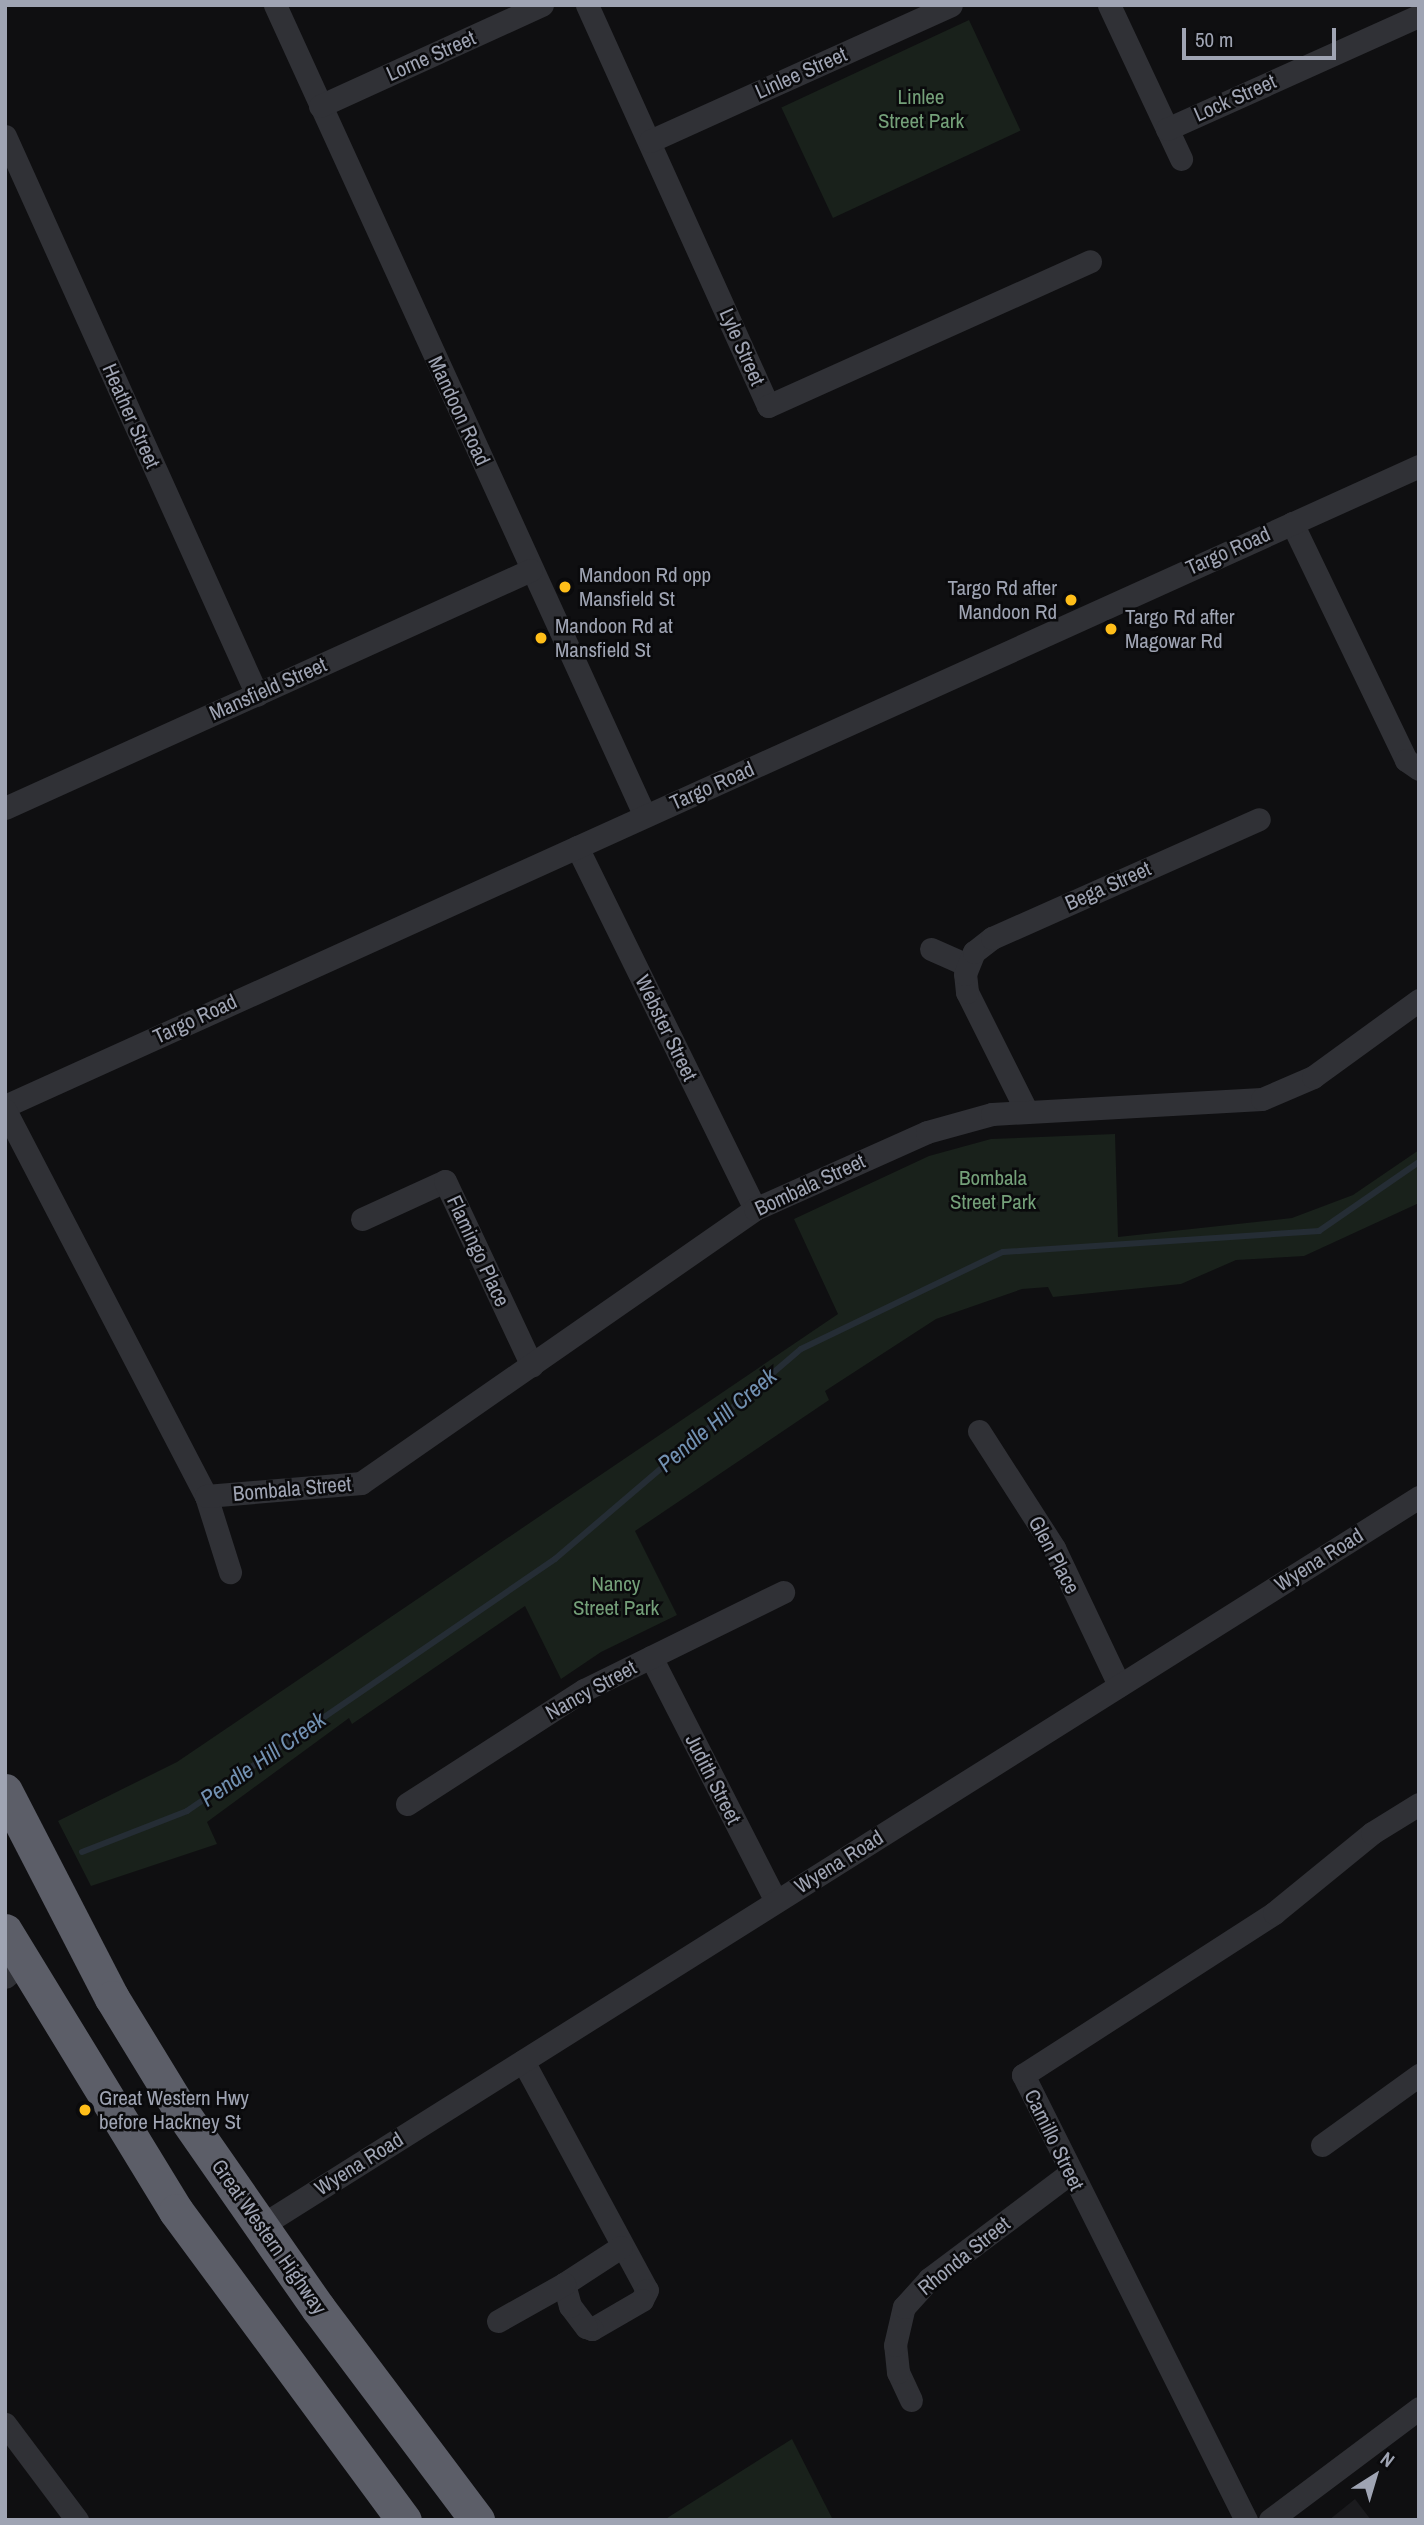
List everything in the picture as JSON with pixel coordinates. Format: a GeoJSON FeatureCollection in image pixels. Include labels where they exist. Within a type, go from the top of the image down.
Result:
{"type":"FeatureCollection","features":[{"type":"Feature","properties":{"kind":"highway","name":"Great Western Highway"},"geometry":{"type":"LineString","coordinates":[[5,1791],[112,1998],[259,2227],[477,2520]]}},
{"type":"Feature","properties":{"kind":"highway"},"geometry":{"type":"LineString","coordinates":[[5,1931],[13,1970],[176,2211],[404,2520]]}},
{"type":"Feature","properties":{"kind":"street","name":"Mandoon Road"},"geometry":{"type":"LineString","coordinates":[[275,5],[645,816]]}},
{"type":"Feature","properties":{"kind":"street","name":"Lorne Street"},"geometry":{"type":"LineString","coordinates":[[320,106],[542,5]]}},
{"type":"Feature","properties":{"kind":"street","name":"Lyle Street"},"geometry":{"type":"LineString","coordinates":[[587,5],[768,406],[1090,261]]}},
{"type":"Feature","properties":{"kind":"street","name":"Linlee Street"},"geometry":{"type":"LineString","coordinates":[[650,141],[951,5]]}},
{"type":"Feature","properties":{"kind":"street"},"geometry":{"type":"LineString","coordinates":[[1109,5],[1181,159]]}},
{"type":"Feature","properties":{"kind":"street","name":"Lock Street"},"geometry":{"type":"LineString","coordinates":[[1167,129],[1419,16]]}},
{"type":"Feature","properties":{"kind":"street","name":"Heather Street"},"geometry":{"type":"LineString","coordinates":[[5,136],[257,695]]}},
{"type":"Feature","properties":{"kind":"street","name":"Targo Road"},"geometry":{"type":"LineString","coordinates":[[5,1108],[1419,466]]}},
{"type":"Feature","properties":{"kind":"street"},"geometry":{"type":"LineString","coordinates":[[1292,523],[1406,760],[1419,769]]}},
{"type":"Feature","properties":{"kind":"street","name":"Mansfield Street"},"geometry":{"type":"LineString","coordinates":[[5,808],[531,570]]}},
{"type":"Feature","properties":{"kind":"street","name":"Bega Street"},"geometry":{"type":"LineString","coordinates":[[967,965],[992,938],[1259,819]]}},
{"type":"Feature","properties":{"kind":"street","name":"Webster Street"},"geometry":{"type":"LineString","coordinates":[[577,847],[755,1209]]}},
{"type":"Feature","properties":{"kind":"street"},"geometry":{"type":"LineString","coordinates":[[930,949],[967,965],[967,992],[1027,1112]]}},
{"type":"Feature","properties":{"kind":"street","name":"Bombala Street"},"geometry":{"type":"LineString","coordinates":[[206,1496],[361,1483],[755,1209],[927,1132],[992,1114],[1231,1104],[1276,1095],[1313,1077],[1419,1000]]}},
{"type":"Feature","properties":{"kind":"street","name":"Bombala Street"},"geometry":{"type":"LineString","coordinates":[[5,1108],[206,1496],[230,1572]]}},
{"type":"Feature","properties":{"kind":"street","name":"Flamingo Place"},"geometry":{"type":"LineString","coordinates":[[362,1219],[445,1181],[532,1366]]}},
{"type":"Feature","properties":{"kind":"street","name":"Glen Place"},"geometry":{"type":"LineString","coordinates":[[979,1431],[1054,1548],[1119,1685]]}},
{"type":"Feature","properties":{"kind":"street","name":"Wyena Road"},"geometry":{"type":"LineString","coordinates":[[259,2227],[1419,1497]]}},
{"type":"Feature","properties":{"kind":"street","name":"Nancy Street"},"geometry":{"type":"LineString","coordinates":[[407,1804],[584,1690],[783,1592]]}},
{"type":"Feature","properties":{"kind":"street","name":"Judith Street"},"geometry":{"type":"LineString","coordinates":[[651,1657],[776,1901]]}},
{"type":"Feature","properties":{"kind":"street","name":"Camillo Street"},"geometry":{"type":"LineString","coordinates":[[1246,2520],[1069,2174],[1023,2075],[1274,1913],[1372,1833],[1419,1804]]}},
{"type":"Feature","properties":{"kind":"street"},"geometry":{"type":"LineString","coordinates":[[523,2061],[621,2247],[644,2281],[647,2296],[592,2329],[580,2323],[564,2284]]}},
{"type":"Feature","properties":{"kind":"street"},"geometry":{"type":"LineString","coordinates":[[1322,2145],[1419,2075]]}},
{"type":"Feature","properties":{"kind":"street","name":"Rhonda Street"},"geometry":{"type":"LineString","coordinates":[[911,2400],[898,2372],[895,2345],[904,2307],[929,2279],[1069,2174]]}},
{"type":"Feature","properties":{"kind":"street"},"geometry":{"type":"LineString","coordinates":[[498,2322],[621,2247]]}},
{"type":"Feature","properties":{"kind":"street"},"geometry":{"type":"LineString","coordinates":[[1270,2520],[1419,2408]]}},
{"type":"Feature","properties":{"kind":"street"},"geometry":{"type":"LineString","coordinates":[[5,2424],[77,2520]]}},
{"type":"Feature","properties":{"kind":"shaded area"},"geometry":{"type":"Polygon","coordinates":[[[1355,2499],[1371,2520],[1329,2520],[1355,2499]]]}},
{"type":"Feature","properties":{"kind":"green space","name":"Linlee Street Park"},"geometry":{"type":"Polygon","coordinates":[[[969,20],[1021,131],[833,218],[781,107],[969,20]]]}},
{"type":"Feature","properties":{"kind":"green space"},"geometry":{"type":"Polygon","coordinates":[[[1115,1134],[1118,1237],[1292,1218],[1353,1195],[1419,1150],[1419,1203],[1304,1256],[1236,1260],[1181,1284],[1053,1297],[1048,1287],[1022,1289],[936,1319],[825,1391],[829,1400],[635,1531],[677,1615],[601,1652],[561,1679],[525,1606],[352,1724],[349,1718],[207,1822],[217,1844],[91,1886],[58,1821],[177,1762],[838,1314],[794,1219],[929,1156],[991,1139],[1115,1134]]]}},
{"type":"Feature","properties":{"kind":"green space"},"geometry":{"type":"Polygon","coordinates":[[[792,2439],[833,2520],[664,2520],[792,2439]]]}},
{"type":"Feature","properties":{"kind":"waterway","name":"Pendle Hill Creek"},"geometry":{"type":"LineString","coordinates":[[82,1852],[187,1811],[555,1559],[801,1349],[1003,1252],[1319,1231],[1419,1162]]}},
{"type":"Feature","properties":{"kind":"place","name":"Mandoon Rd opp Mansfield St"},"geometry":{"type":"Point","coordinates":[565,587]}},
{"type":"Feature","properties":{"kind":"place","name":"Targo Rd after Mandoon Rd"},"geometry":{"type":"Point","coordinates":[1071,600]}},
{"type":"Feature","properties":{"kind":"place","name":"Targo Rd after Magowar Rd"},"geometry":{"type":"Point","coordinates":[1111,629]}},
{"type":"Feature","properties":{"kind":"place","name":"Mandoon Rd at Mansfield St"},"geometry":{"type":"Point","coordinates":[541,638]}},
{"type":"Feature","properties":{"kind":"place","name":"Great Western Hwy before Hackney St"},"geometry":{"type":"Point","coordinates":[85,2110]}},
{"type":"Feature","properties":{"kind":"park label","name":"Bombala Street Park"},"geometry":{"type":"Point","coordinates":[993,1190]}},
{"type":"Feature","properties":{"kind":"park label","name":"Nancy Street Park"},"geometry":{"type":"Point","coordinates":[616,1596]}}]}
